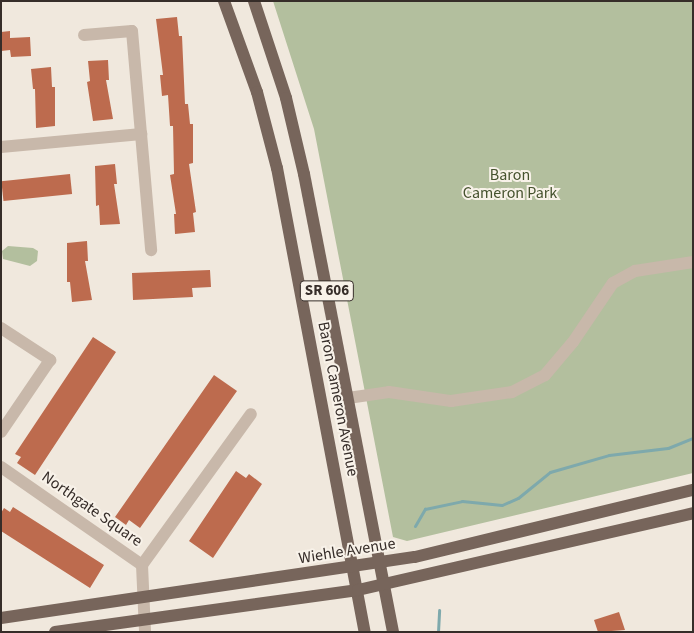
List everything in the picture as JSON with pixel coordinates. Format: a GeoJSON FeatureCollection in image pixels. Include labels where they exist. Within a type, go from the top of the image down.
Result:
{"type":"FeatureCollection","features":[{"type":"Feature","properties":{"kind":"main road","name":"Baron Cameron Avenue"},"geometry":{"type":"LineString","coordinates":[[224,1],[257,92],[277,168],[366,632]]}},
{"type":"Feature","properties":{"kind":"main road","name":"Baron Cameron Avenue"},"geometry":{"type":"LineString","coordinates":[[254,1],[294,131],[393,632]]}},
{"type":"Feature","properties":{"kind":"main road","name":"Wiehle Avenue"},"geometry":{"type":"LineString","coordinates":[[1,618],[380,563],[693,490]]}},
{"type":"Feature","properties":{"kind":"main road"},"geometry":{"type":"LineString","coordinates":[[55,632],[144,626],[358,590],[693,513]]}},
{"type":"Feature","properties":{"kind":"lane"},"geometry":{"type":"LineString","coordinates":[[84,35],[132,31],[151,250]]}},
{"type":"Feature","properties":{"kind":"lane"},"geometry":{"type":"LineString","coordinates":[[1,147],[141,134]]}},
{"type":"Feature","properties":{"kind":"lane"},"geometry":{"type":"LineString","coordinates":[[348,398],[389,392],[450,401],[512,392],[546,375],[573,342],[613,283],[635,271],[693,262]]}},
{"type":"Feature","properties":{"kind":"lane"},"geometry":{"type":"LineString","coordinates":[[1,328],[50,360],[1,432]]}},
{"type":"Feature","properties":{"kind":"lane"},"geometry":{"type":"LineString","coordinates":[[142,565],[251,414]]}},
{"type":"Feature","properties":{"kind":"lane","name":"Northgate Square"},"geometry":{"type":"LineString","coordinates":[[1,467],[142,565],[144,626]]}},
{"type":"Feature","properties":{"kind":"green space","name":"Baron Cameron Park"},"geometry":{"type":"Polygon","coordinates":[[[273,1],[693,1],[693,473],[407,541],[393,537],[314,129],[273,1]]]}},
{"type":"Feature","properties":{"kind":"green space"},"geometry":{"type":"Polygon","coordinates":[[[8,246],[33,248],[38,251],[37,261],[30,266],[3,259],[2,251],[8,246]]]}},
{"type":"Feature","properties":{"kind":"building"},"geometry":{"type":"Polygon","coordinates":[[[177,17],[179,36],[182,36],[185,104],[188,104],[190,124],[193,124],[193,163],[189,164],[196,212],[193,213],[195,232],[175,234],[174,214],[176,214],[170,175],[174,174],[173,126],[170,126],[168,95],[162,96],[160,75],[163,75],[156,19],[177,17]]]}},
{"type":"Feature","properties":{"kind":"building"},"geometry":{"type":"Polygon","coordinates":[[[10,31],[10,38],[30,37],[31,56],[11,57],[10,50],[1,51],[1,32],[10,31]]]}},
{"type":"Feature","properties":{"kind":"building"},"geometry":{"type":"Polygon","coordinates":[[[108,60],[109,80],[106,80],[113,119],[93,121],[87,82],[90,81],[88,61],[108,60]]]}},
{"type":"Feature","properties":{"kind":"building"},"geometry":{"type":"Polygon","coordinates":[[[51,67],[52,87],[55,87],[55,126],[36,128],[35,89],[33,89],[31,69],[51,67]]]}},
{"type":"Feature","properties":{"kind":"building"},"geometry":{"type":"Polygon","coordinates":[[[115,164],[117,184],[114,184],[120,224],[100,225],[99,205],[96,206],[95,166],[115,164]]]}},
{"type":"Feature","properties":{"kind":"building"},"geometry":{"type":"Polygon","coordinates":[[[70,174],[72,194],[3,201],[1,181],[70,174]]]}},
{"type":"Feature","properties":{"kind":"building"},"geometry":{"type":"Polygon","coordinates":[[[87,241],[88,261],[85,261],[92,300],[72,302],[70,282],[67,282],[67,243],[87,241]]]}},
{"type":"Feature","properties":{"kind":"building"},"geometry":{"type":"Polygon","coordinates":[[[210,270],[211,287],[192,288],[193,297],[133,300],[132,273],[210,270]]]}},
{"type":"Feature","properties":{"kind":"building"},"geometry":{"type":"Polygon","coordinates":[[[93,337],[116,352],[35,475],[17,463],[21,457],[15,454],[93,337]]]}},
{"type":"Feature","properties":{"kind":"building"},"geometry":{"type":"Polygon","coordinates":[[[214,375],[237,391],[140,528],[129,520],[126,525],[115,517],[214,375]]]}},
{"type":"Feature","properties":{"kind":"building"},"geometry":{"type":"Polygon","coordinates":[[[236,471],[246,478],[249,474],[262,484],[213,558],[189,541],[236,471]]]}},
{"type":"Feature","properties":{"kind":"building"},"geometry":{"type":"Polygon","coordinates":[[[13,507],[104,565],[90,588],[1,531],[1,513],[4,508],[10,512],[13,507]]]}},
{"type":"Feature","properties":{"kind":"building"},"geometry":{"type":"Polygon","coordinates":[[[619,612],[625,630],[598,632],[594,620],[619,612]]]}},
{"type":"Feature","properties":{"kind":"waterway"},"geometry":{"type":"LineString","coordinates":[[415,526],[425,509],[462,501],[502,505],[518,498],[550,472],[609,455],[668,448],[693,438]]}},
{"type":"Feature","properties":{"kind":"waterway"},"geometry":{"type":"LineString","coordinates":[[438,632],[439,610]]}}]}
